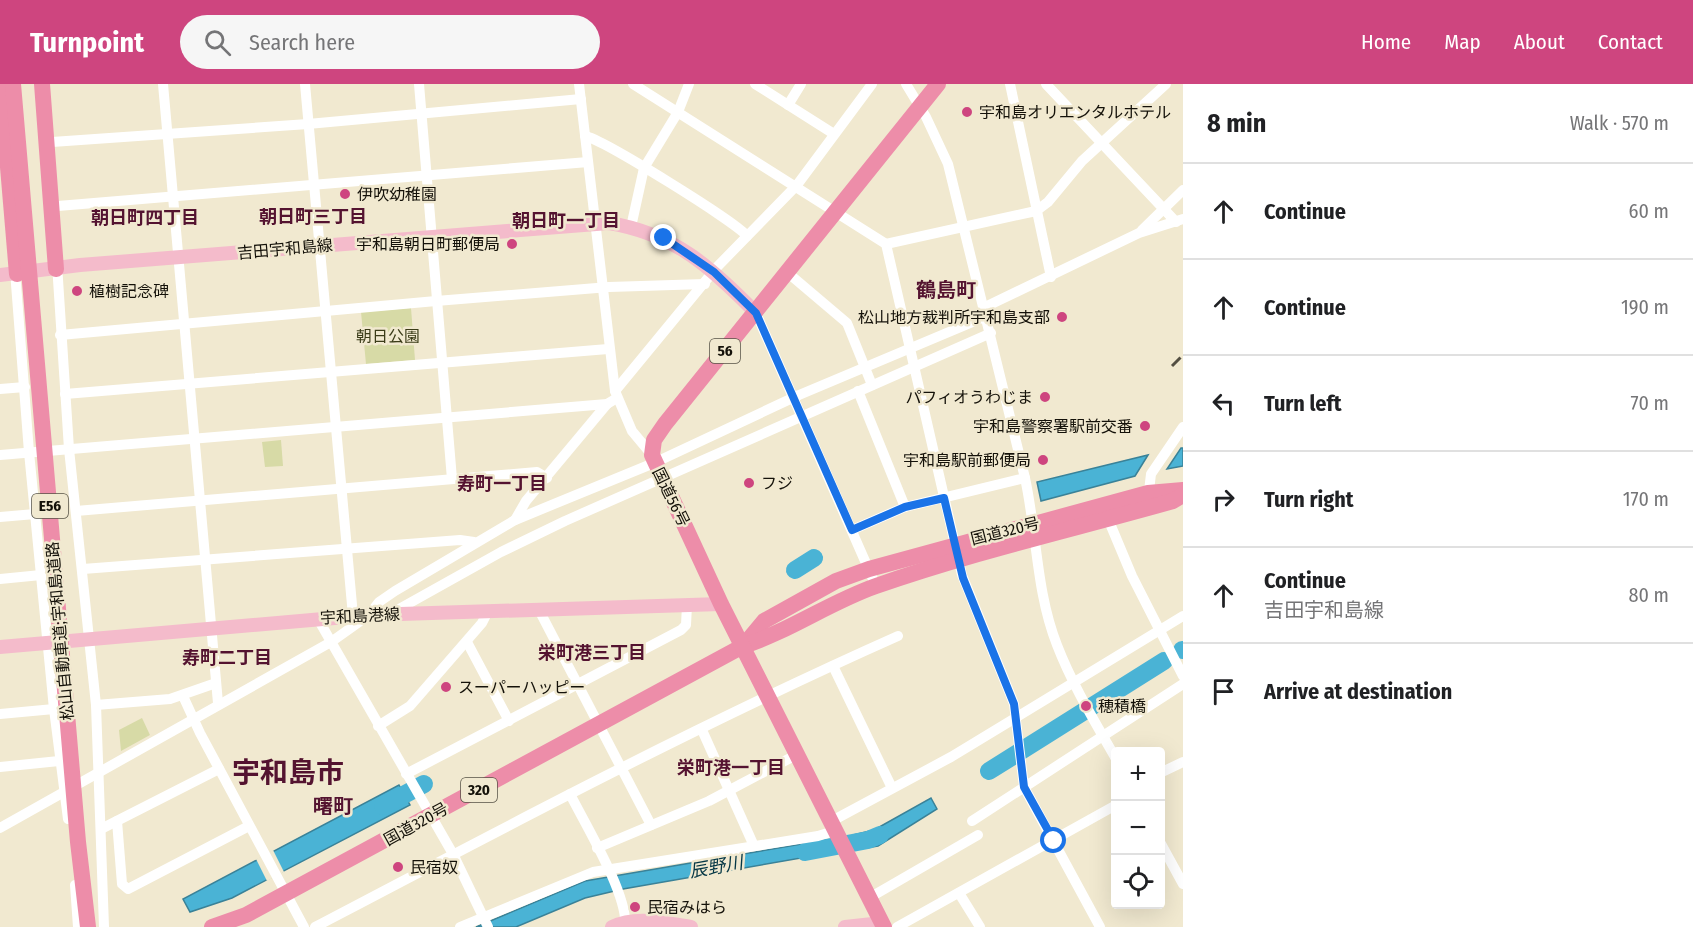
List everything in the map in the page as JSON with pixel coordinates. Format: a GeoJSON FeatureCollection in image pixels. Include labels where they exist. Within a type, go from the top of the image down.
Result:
{"type":"FeatureCollection","features":[{"type":"Feature","properties":{"kind":"highway"},"geometry":{"type":"LineString","coordinates":[[1,84],[13,228],[8,274]]}},
{"type":"Feature","properties":{"kind":"highway","name":"松山自動車道;宇和島道路"},"geometry":{"type":"LineString","coordinates":[[13,84],[78,842],[88,927]]}},
{"type":"Feature","properties":{"kind":"highway"},"geometry":{"type":"LineString","coordinates":[[42,84],[56,269]]}},
{"type":"Feature","properties":{"kind":"highway","name":"国道56号"},"geometry":{"type":"LineString","coordinates":[[888,926],[869,898],[721,604],[653,459],[654,440],[938,84]]}},
{"type":"Feature","properties":{"kind":"highway","name":"国道320号"},"geometry":{"type":"LineString","coordinates":[[743,646],[764,621],[836,581],[869,569],[957,552],[1183,490]]}},
{"type":"Feature","properties":{"kind":"highway","name":"国道320号"},"geometry":{"type":"LineString","coordinates":[[1148,500],[1183,495]]}},
{"type":"Feature","properties":{"kind":"highway","name":"国道320号"},"geometry":{"type":"LineString","coordinates":[[212,927],[246,915],[743,646],[773,636],[843,598],[957,552]]}},
{"type":"Feature","properties":{"kind":"main road","name":"吉田宇和島線"},"geometry":{"type":"LineString","coordinates":[[8,274],[595,222],[631,227],[655,234],[677,245],[714,272],[756,313]]}},
{"type":"Feature","properties":{"kind":"main road","name":"宇和島港線"},"geometry":{"type":"LineString","coordinates":[[0,646],[369,615],[721,604]]}},
{"type":"Feature","properties":{"kind":"main road"},"geometry":{"type":"LineString","coordinates":[[612,927],[640,920],[691,927]]}},
{"type":"Feature","properties":{"kind":"main road"},"geometry":{"type":"LineString","coordinates":[[846,927],[888,926]]}},
{"type":"Feature","properties":{"kind":"street"},"geometry":{"type":"LineString","coordinates":[[50,84],[60,248],[56,269],[64,394],[91,638],[96,705],[104,927]]}},
{"type":"Feature","properties":{"kind":"street"},"geometry":{"type":"LineString","coordinates":[[163,84],[218,703]]}},
{"type":"Feature","properties":{"kind":"street"},"geometry":{"type":"LineString","coordinates":[[304,84],[353,616]]}},
{"type":"Feature","properties":{"kind":"street"},"geometry":{"type":"LineString","coordinates":[[418,84],[452,479]]}},
{"type":"Feature","properties":{"kind":"street"},"geometry":{"type":"LineString","coordinates":[[579,84],[608,349],[616,394],[632,431],[653,459]]}},
{"type":"Feature","properties":{"kind":"street"},"geometry":{"type":"LineString","coordinates":[[633,84],[797,185],[886,244],[963,578],[1014,704],[1024,787],[1100,927]]}},
{"type":"Feature","properties":{"kind":"street"},"geometry":{"type":"LineString","coordinates":[[631,227],[644,168],[678,112],[689,84]]}},
{"type":"Feature","properties":{"kind":"street"},"geometry":{"type":"LineString","coordinates":[[755,84],[834,134]]}},
{"type":"Feature","properties":{"kind":"street"},"geometry":{"type":"LineString","coordinates":[[788,105],[801,84]]}},
{"type":"Feature","properties":{"kind":"street"},"geometry":{"type":"LineString","coordinates":[[515,520],[526,501],[714,272],[797,185],[872,84]]}},
{"type":"Feature","properties":{"kind":"street"},"geometry":{"type":"LineString","coordinates":[[906,84],[948,164],[965,226],[1025,478],[1034,532],[1035,556],[1053,633],[1083,702],[1111,750]]}},
{"type":"Feature","properties":{"kind":"street"},"geometry":{"type":"LineString","coordinates":[[1046,84],[1164,209],[1179,220]]}},
{"type":"Feature","properties":{"kind":"street"},"geometry":{"type":"LineString","coordinates":[[886,244],[1036,211],[1048,202],[1082,161],[1166,84]]}},
{"type":"Feature","properties":{"kind":"street"},"geometry":{"type":"LineString","coordinates":[[1013,85],[1013,105],[1051,277]]}},
{"type":"Feature","properties":{"kind":"street"},"geometry":{"type":"LineString","coordinates":[[52,142],[308,124],[581,99]]}},
{"type":"Feature","properties":{"kind":"street"},"geometry":{"type":"LineString","coordinates":[[585,136],[596,139],[644,168],[747,236]]}},
{"type":"Feature","properties":{"kind":"street"},"geometry":{"type":"LineString","coordinates":[[58,206],[588,162]]}},
{"type":"Feature","properties":{"kind":"street"},"geometry":{"type":"LineString","coordinates":[[0,168],[8,274],[25,387],[47,642],[78,927]]}},
{"type":"Feature","properties":{"kind":"street"},"geometry":{"type":"LineString","coordinates":[[1139,233],[1183,190]]}},
{"type":"Feature","properties":{"kind":"street"},"geometry":{"type":"LineString","coordinates":[[0,828],[218,703],[331,642],[369,615],[379,602],[395,591],[474,542],[515,520],[910,347],[1139,233],[1179,220]]}},
{"type":"Feature","properties":{"kind":"street"},"geometry":{"type":"LineString","coordinates":[[788,273],[847,323],[872,384]]}},
{"type":"Feature","properties":{"kind":"street"},"geometry":{"type":"LineString","coordinates":[[60,336],[436,300],[603,287],[705,284]]}},
{"type":"Feature","properties":{"kind":"street"},"geometry":{"type":"LineString","coordinates":[[756,313],[876,586]]}},
{"type":"Feature","properties":{"kind":"street"},"geometry":{"type":"LineString","coordinates":[[390,614],[501,552],[872,384],[991,333]]}},
{"type":"Feature","properties":{"kind":"street"},"geometry":{"type":"LineString","coordinates":[[64,394],[608,349]]}},
{"type":"Feature","properties":{"kind":"street"},"geometry":{"type":"LineString","coordinates":[[0,388],[25,387]]}},
{"type":"Feature","properties":{"kind":"street"},"geometry":{"type":"LineString","coordinates":[[858,391],[905,507]]}},
{"type":"Feature","properties":{"kind":"street"},"geometry":{"type":"LineString","coordinates":[[0,455],[607,404]]}},
{"type":"Feature","properties":{"kind":"street"},"geometry":{"type":"LineString","coordinates":[[1148,500],[1151,474],[1183,427]]}},
{"type":"Feature","properties":{"kind":"street"},"geometry":{"type":"LineString","coordinates":[[76,511],[537,472],[547,478]]}},
{"type":"Feature","properties":{"kind":"street"},"geometry":{"type":"LineString","coordinates":[[852,530],[905,507],[1025,478]]}},
{"type":"Feature","properties":{"kind":"street"},"geometry":{"type":"LineString","coordinates":[[1106,512],[1159,630],[1183,676]]}},
{"type":"Feature","properties":{"kind":"street"},"geometry":{"type":"LineString","coordinates":[[0,517],[35,514]]}},
{"type":"Feature","properties":{"kind":"street"},"geometry":{"type":"LineString","coordinates":[[83,569],[205,562],[460,540],[474,542]]}},
{"type":"Feature","properties":{"kind":"street"},"geometry":{"type":"LineString","coordinates":[[0,579],[41,575]]}},
{"type":"Feature","properties":{"kind":"street"},"geometry":{"type":"LineString","coordinates":[[408,777],[681,630],[686,625],[687,605]]}},
{"type":"Feature","properties":{"kind":"street"},"geometry":{"type":"LineString","coordinates":[[538,610],[651,825]]}},
{"type":"Feature","properties":{"kind":"street"},"geometry":{"type":"LineString","coordinates":[[378,726],[410,706],[467,642],[488,611]]}},
{"type":"Feature","properties":{"kind":"street"},"geometry":{"type":"LineString","coordinates":[[460,927],[486,921],[578,876],[609,873],[834,830],[892,788],[1016,718],[1183,616]]}},
{"type":"Feature","properties":{"kind":"street"},"geometry":{"type":"LineString","coordinates":[[318,619],[453,854],[486,921]]}},
{"type":"Feature","properties":{"kind":"street"},"geometry":{"type":"LineString","coordinates":[[315,927],[570,794],[768,696],[898,636]]}},
{"type":"Feature","properties":{"kind":"street"},"geometry":{"type":"LineString","coordinates":[[467,642],[509,721]]}},
{"type":"Feature","properties":{"kind":"street"},"geometry":{"type":"LineString","coordinates":[[833,666],[892,788]]}},
{"type":"Feature","properties":{"kind":"street"},"geometry":{"type":"LineString","coordinates":[[96,705],[183,696],[216,683]]}},
{"type":"Feature","properties":{"kind":"street"},"geometry":{"type":"LineString","coordinates":[[972,821],[1183,684]]}},
{"type":"Feature","properties":{"kind":"street"},"geometry":{"type":"LineString","coordinates":[[183,696],[192,718],[304,927]]}},
{"type":"Feature","properties":{"kind":"street"},"geometry":{"type":"LineString","coordinates":[[0,714],[54,709]]}},
{"type":"Feature","properties":{"kind":"street"},"geometry":{"type":"LineString","coordinates":[[702,730],[754,846]]}},
{"type":"Feature","properties":{"kind":"street"},"geometry":{"type":"LineString","coordinates":[[597,848],[730,790],[796,755]]}},
{"type":"Feature","properties":{"kind":"street"},"geometry":{"type":"LineString","coordinates":[[0,767],[59,761]]}},
{"type":"Feature","properties":{"kind":"street"},"geometry":{"type":"LineString","coordinates":[[1165,771],[1183,762]]}},
{"type":"Feature","properties":{"kind":"street"},"geometry":{"type":"LineString","coordinates":[[101,829],[219,769]]}},
{"type":"Feature","properties":{"kind":"street"},"geometry":{"type":"LineString","coordinates":[[570,794],[617,891],[625,924]]}},
{"type":"Feature","properties":{"kind":"street"},"geometry":{"type":"LineString","coordinates":[[888,926],[959,893],[1111,808]]}},
{"type":"Feature","properties":{"kind":"street"},"geometry":{"type":"LineString","coordinates":[[117,821],[122,882],[128,889],[249,826]]}},
{"type":"Feature","properties":{"kind":"street"},"geometry":{"type":"LineString","coordinates":[[869,898],[978,835]]}},
{"type":"Feature","properties":{"kind":"street"},"geometry":{"type":"LineString","coordinates":[[1165,850],[1183,884]]}},
{"type":"Feature","properties":{"kind":"street"},"geometry":{"type":"LineString","coordinates":[[103,883],[122,882]]}},
{"type":"Feature","properties":{"kind":"street"},"geometry":{"type":"LineString","coordinates":[[959,893],[979,926]]}},
{"type":"Feature","properties":{"kind":"green space","name":"朝日公園"},"geometry":{"type":"Polygon","coordinates":[[[411,308],[415,360],[366,364],[361,312],[411,308]]]}},
{"type":"Feature","properties":{"kind":"green space"},"geometry":{"type":"Polygon","coordinates":[[[281,440],[283,466],[265,467],[262,442],[281,440]]]}},
{"type":"Feature","properties":{"kind":"green space"},"geometry":{"type":"Polygon","coordinates":[[[142,718],[150,735],[121,751],[119,730],[142,718]]]}},
{"type":"Feature","properties":{"kind":"water"},"geometry":{"type":"Polygon","coordinates":[[[1183,448],[1183,466],[1167,469],[1183,448]]]}},
{"type":"Feature","properties":{"kind":"water"},"geometry":{"type":"Polygon","coordinates":[[[1148,455],[1135,476],[1041,501],[1037,482],[1148,455]]]}},
{"type":"Feature","properties":{"kind":"water"},"geometry":{"type":"Polygon","coordinates":[[[399,785],[410,805],[232,898],[190,912],[183,899],[399,785]]]}},
{"type":"Feature","properties":{"kind":"water"},"geometry":{"type":"Polygon","coordinates":[[[931,798],[937,809],[878,846],[860,849],[853,835],[874,830],[931,798]]]}},
{"type":"Feature","properties":{"kind":"water"},"geometry":{"type":"Polygon","coordinates":[[[825,840],[830,853],[623,889],[585,898],[516,927],[476,927],[585,881],[825,840]]]}},
{"type":"Feature","properties":{"kind":"pier"},"geometry":{"type":"Polygon","coordinates":[[[273,850],[284,872],[267,881],[256,859],[273,850]]]}},
{"type":"Feature","properties":{"kind":"waterway"},"geometry":{"type":"LineString","coordinates":[[795,570],[814,558]]}},
{"type":"Feature","properties":{"kind":"waterway","name":"辰野川"},"geometry":{"type":"LineString","coordinates":[[989,771],[1164,661]]}},
{"type":"Feature","properties":{"kind":"waterway"},"geometry":{"type":"LineString","coordinates":[[383,806],[424,784]]}},
{"type":"Feature","properties":{"kind":"waterway","name":"辰野川"},"geometry":{"type":"LineString","coordinates":[[805,852],[868,840],[880,835]]}},
{"type":"Feature","properties":{"kind":"railway"},"geometry":{"type":"LineString","coordinates":[[1172,366],[1183,355]]}},
{"type":"Feature","properties":{"kind":"place","name":"宇和島オリエンタルホテル"},"geometry":{"type":"Point","coordinates":[967,112]}},
{"type":"Feature","properties":{"kind":"place","name":"伊吹幼稚園"},"geometry":{"type":"Point","coordinates":[345,194]}},
{"type":"Feature","properties":{"kind":"place","name":"宇和島朝日町郵便局"},"geometry":{"type":"Point","coordinates":[512,244]}},
{"type":"Feature","properties":{"kind":"place","name":"植樹記念碑"},"geometry":{"type":"Point","coordinates":[77,291]}},
{"type":"Feature","properties":{"kind":"place","name":"松山地方裁判所宇和島支部"},"geometry":{"type":"Point","coordinates":[1062,317]}},
{"type":"Feature","properties":{"kind":"place","name":"パフィオうわじま"},"geometry":{"type":"Point","coordinates":[1045,397]}},
{"type":"Feature","properties":{"kind":"place","name":"宇和島警察署駅前交番"},"geometry":{"type":"Point","coordinates":[1145,426]}},
{"type":"Feature","properties":{"kind":"place","name":"宇和島駅前郵便局"},"geometry":{"type":"Point","coordinates":[1043,460]}},
{"type":"Feature","properties":{"kind":"place","name":"フジ"},"geometry":{"type":"Point","coordinates":[749,483]}},
{"type":"Feature","properties":{"kind":"place","name":"スーパーハッピー"},"geometry":{"type":"Point","coordinates":[446,687]}},
{"type":"Feature","properties":{"kind":"place","name":"穂積橋"},"geometry":{"type":"Point","coordinates":[1086,706]}},
{"type":"Feature","properties":{"kind":"place","name":"民宿奴"},"geometry":{"type":"Point","coordinates":[398,867]}},
{"type":"Feature","properties":{"kind":"place","name":"民宿みはら"},"geometry":{"type":"Point","coordinates":[635,907]}},
{"type":"Feature","properties":{"kind":"district","name":"朝日町三丁目"},"geometry":{"type":"Point","coordinates":[313,217]}},
{"type":"Feature","properties":{"kind":"district","name":"朝日町四丁目"},"geometry":{"type":"Point","coordinates":[145,218]}},
{"type":"Feature","properties":{"kind":"district","name":"朝日町一丁目"},"geometry":{"type":"Point","coordinates":[566,221]}},
{"type":"Feature","properties":{"kind":"district","name":"鶴島町"},"geometry":{"type":"Point","coordinates":[946,290]}},
{"type":"Feature","properties":{"kind":"district","name":"寿町一丁目"},"geometry":{"type":"Point","coordinates":[502,484]}},
{"type":"Feature","properties":{"kind":"district","name":"栄町港三丁目"},"geometry":{"type":"Point","coordinates":[592,653]}},
{"type":"Feature","properties":{"kind":"district","name":"寿町二丁目"},"geometry":{"type":"Point","coordinates":[227,658]}},
{"type":"Feature","properties":{"kind":"district","name":"栄町港一丁目"},"geometry":{"type":"Point","coordinates":[731,768]}},
{"type":"Feature","properties":{"kind":"district","name":"宇和島市"},"geometry":{"type":"Point","coordinates":[288,772]}},
{"type":"Feature","properties":{"kind":"district","name":"曙町"},"geometry":{"type":"Point","coordinates":[333,806]}},
{"type":"Feature","properties":{"kind":"route"},"geometry":{"type":"LineString","coordinates":[[664,238],[714,272],[756,313],[852,530],[905,507],[944,498],[963,578],[1014,704],[1024,787],[1054,841]]}}]}
